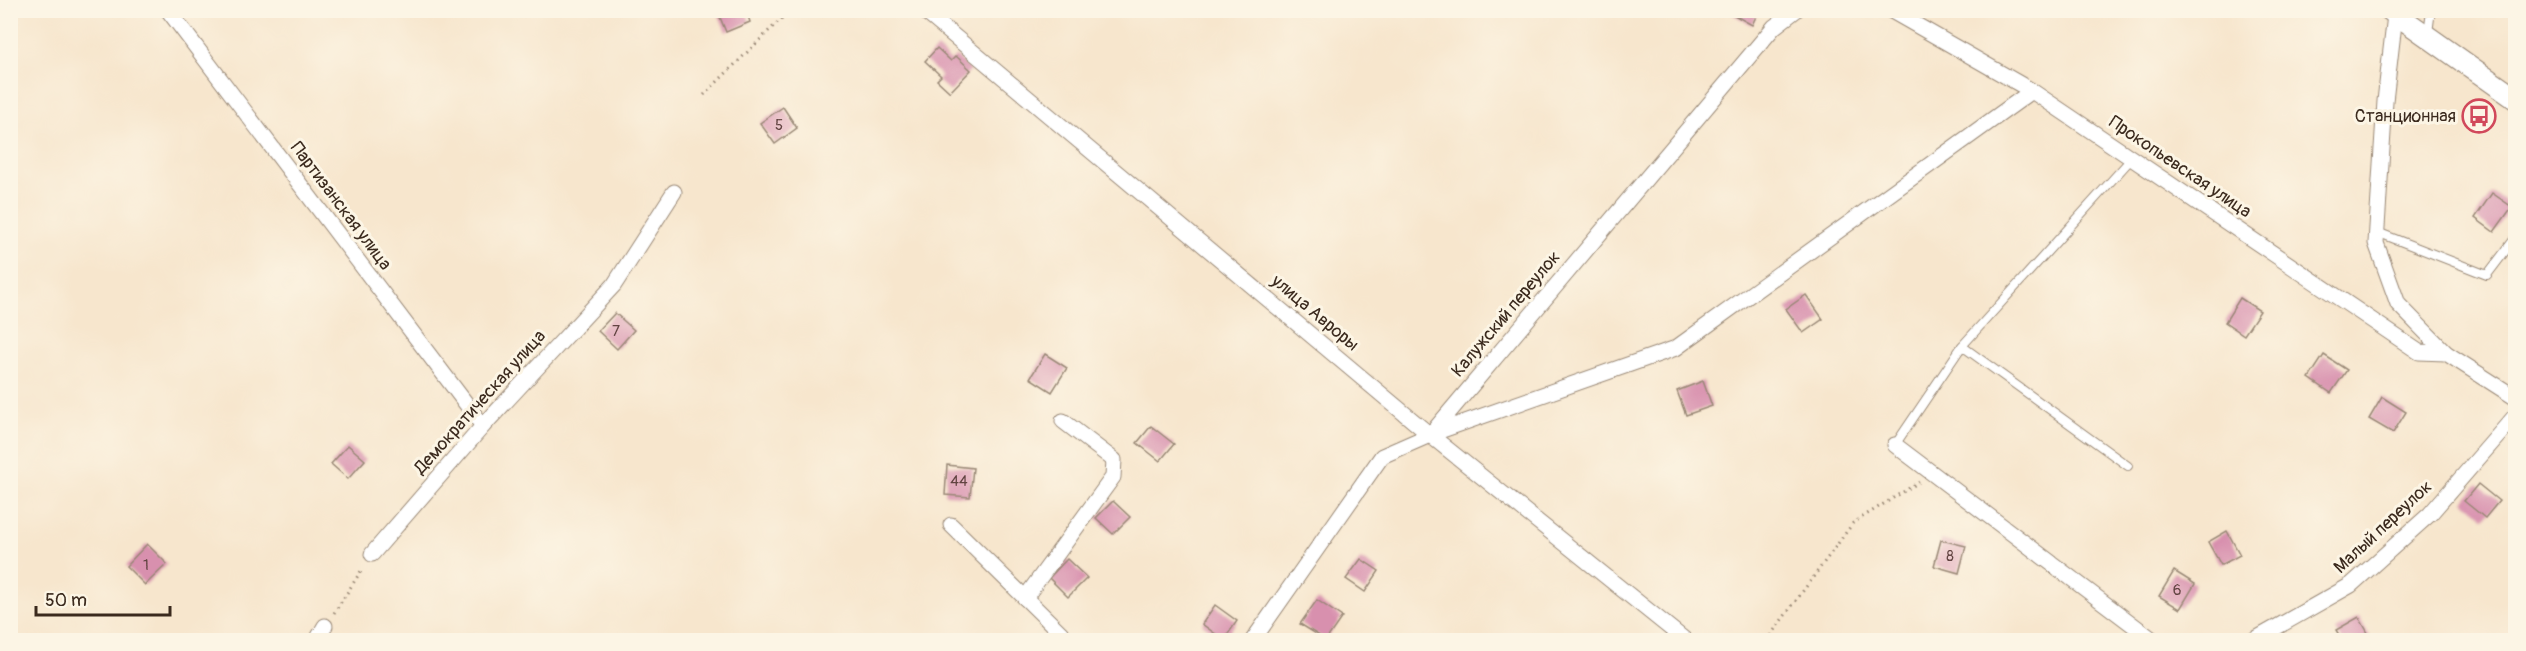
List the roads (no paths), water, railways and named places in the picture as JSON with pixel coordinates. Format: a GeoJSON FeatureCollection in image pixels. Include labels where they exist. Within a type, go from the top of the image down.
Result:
{"type":"FeatureCollection","features":[{"type":"Feature","properties":{"kind":"main road"},"geometry":{"type":"LineString","coordinates":[[2393,13],[2516,99]]}},
{"type":"Feature","properties":{"kind":"street","name":"Партизанская улица"},"geometry":{"type":"LineString","coordinates":[[168,10],[483,426]]}},
{"type":"Feature","properties":{"kind":"street","name":"улица Авроры"},"geometry":{"type":"LineString","coordinates":[[923,10],[1430,435],[1685,640]]}},
{"type":"Feature","properties":{"kind":"street","name":"Калужский переулок"},"geometry":{"type":"LineString","coordinates":[[1253,640],[1382,456],[1430,435],[1774,27],[1796,10]]}},
{"type":"Feature","properties":{"kind":"street","name":"Прокопьевская улица"},"geometry":{"type":"LineString","coordinates":[[1890,10],[2032,91],[2419,352],[2446,353]]}},
{"type":"Feature","properties":{"kind":"street","name":"Прокопьевская улица"},"geometry":{"type":"LineString","coordinates":[[2393,13],[2376,243],[2398,304],[2446,353],[2516,398]]}},
{"type":"Feature","properties":{"kind":"street"},"geometry":{"type":"LineString","coordinates":[[1430,435],[1676,348],[2032,91]]}},
{"type":"Feature","properties":{"kind":"street","name":"Демократическая улица"},"geometry":{"type":"LineString","coordinates":[[372,554],[483,426],[614,285],[674,192]]}},
{"type":"Feature","properties":{"kind":"street","name":"Малый переулок"},"geometry":{"type":"LineString","coordinates":[[2254,640],[2351,585],[2430,514],[2516,415]]}},
{"type":"Feature","properties":{"kind":"street"},"geometry":{"type":"LineString","coordinates":[[1025,598],[1113,477],[1114,460],[1063,421]]}},
{"type":"Feature","properties":{"kind":"street"},"geometry":{"type":"LineString","coordinates":[[1895,445],[2153,640]]}},
{"type":"Feature","properties":{"kind":"street"},"geometry":{"type":"LineString","coordinates":[[951,525],[1068,640]]}},
{"type":"Feature","properties":{"kind":"street"},"geometry":{"type":"LineString","coordinates":[[318,640],[326,626]]}},
{"type":"Feature","properties":{"kind":"lane"},"geometry":{"type":"LineString","coordinates":[[2427,38],[2431,10]]}},
{"type":"Feature","properties":{"kind":"lane"},"geometry":{"type":"LineString","coordinates":[[1895,445],[1962,346],[2132,158]]}},
{"type":"Feature","properties":{"kind":"lane"},"geometry":{"type":"LineString","coordinates":[[2376,232],[2487,275],[2516,237]]}},
{"type":"Feature","properties":{"kind":"lane"},"geometry":{"type":"LineString","coordinates":[[1962,346],[2128,466]]}},
{"type":"Feature","properties":{"kind":"place","name":"Станционная"},"geometry":{"type":"Point","coordinates":[2479,116]}}]}
